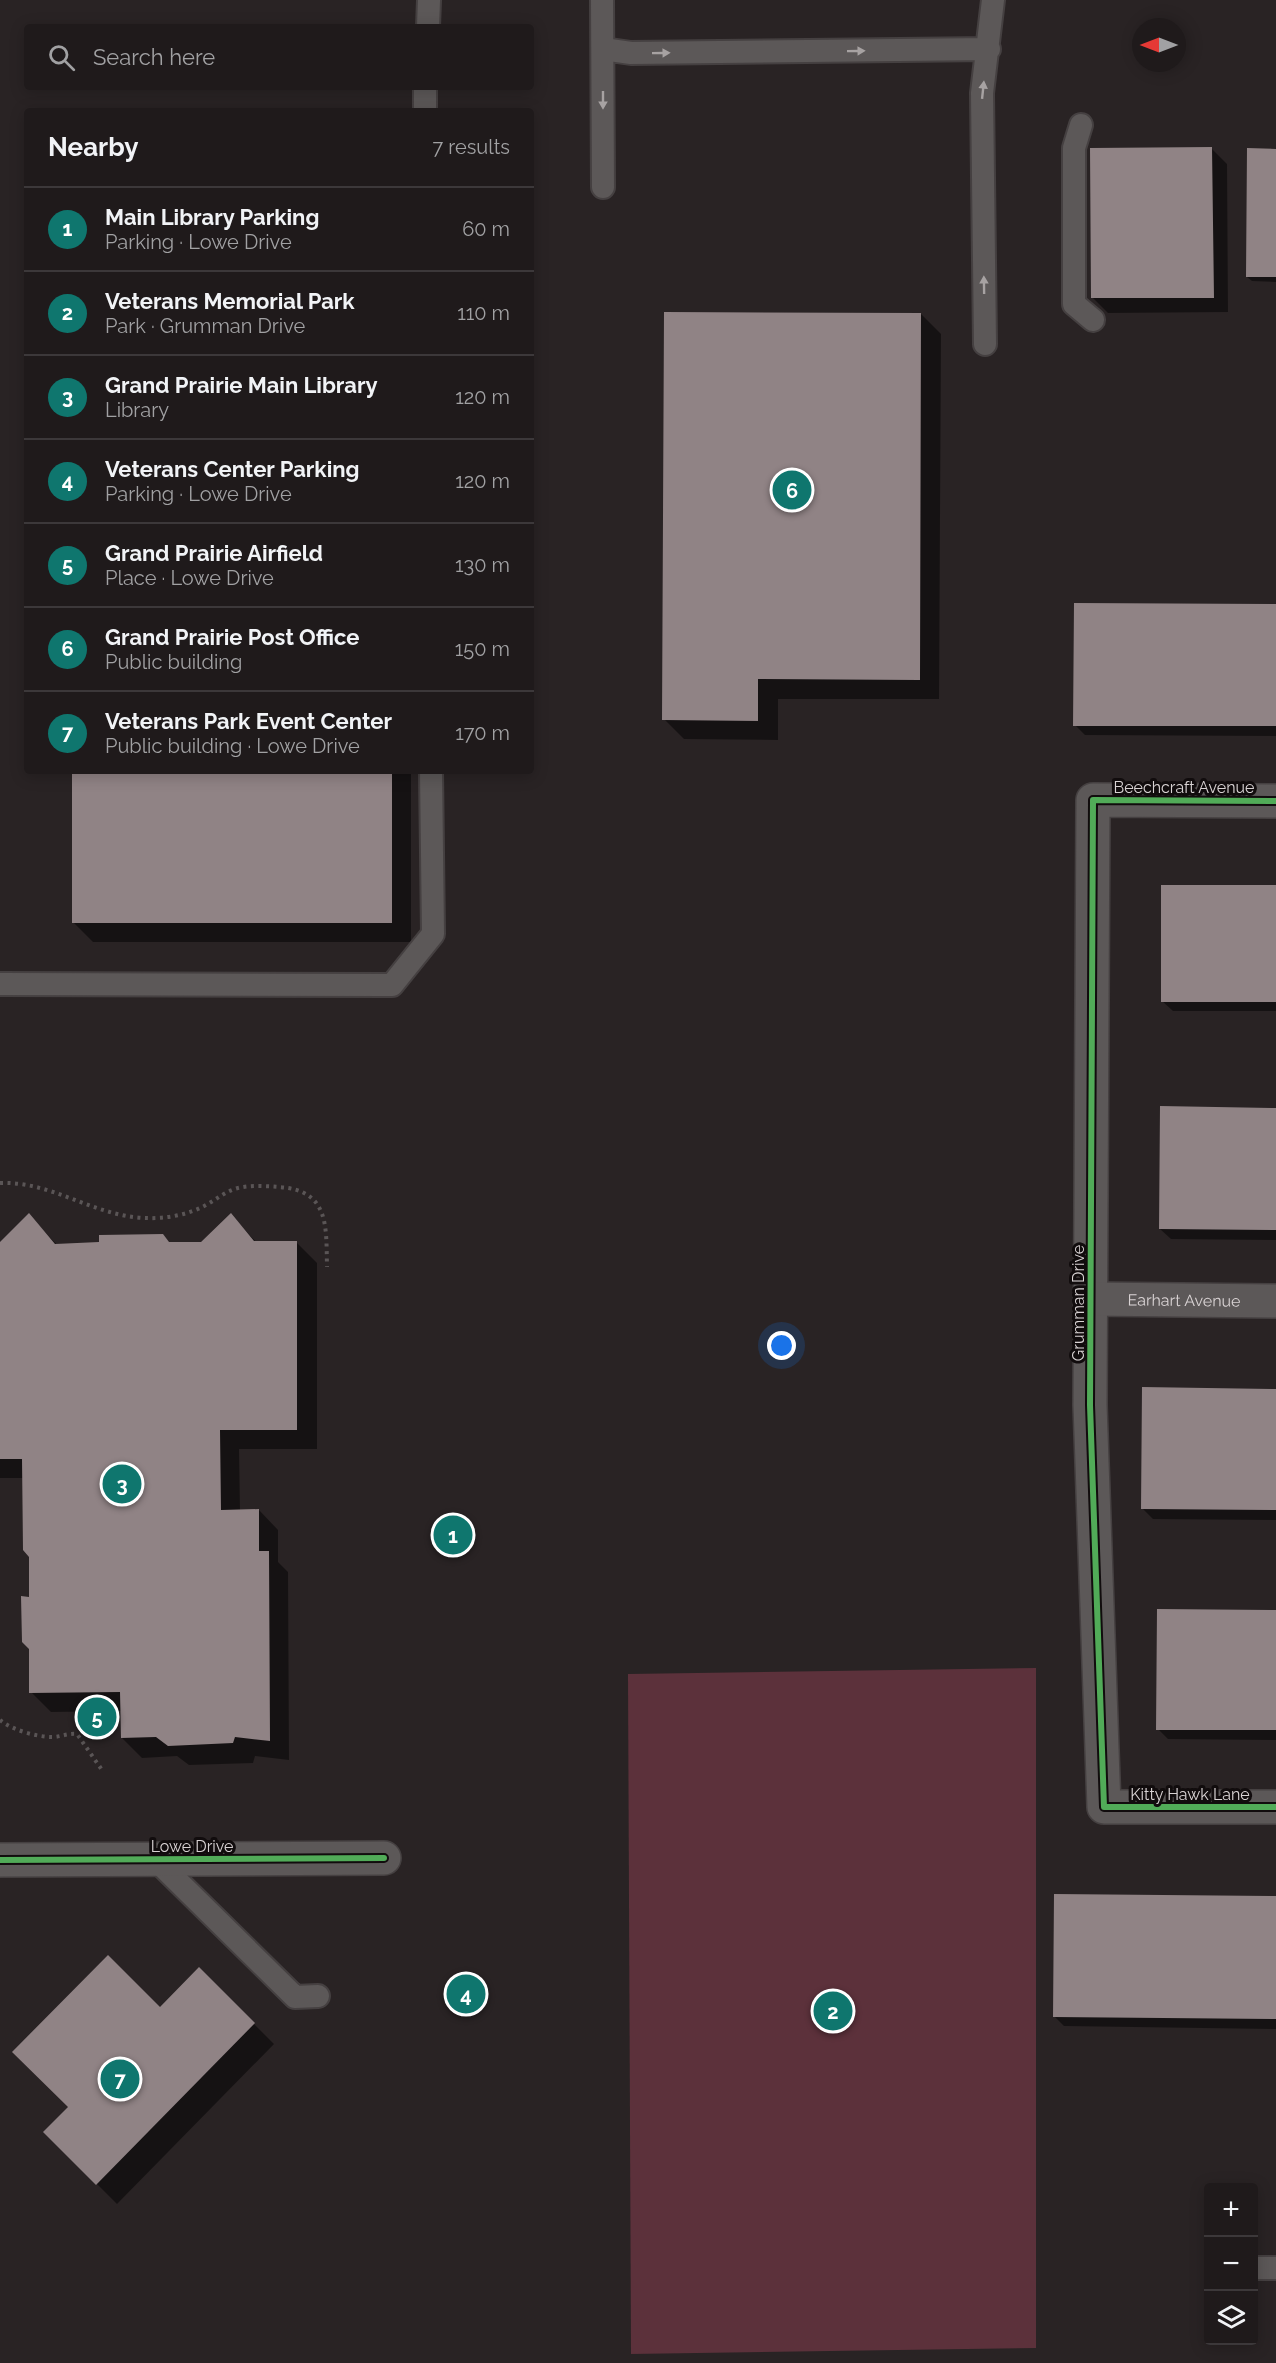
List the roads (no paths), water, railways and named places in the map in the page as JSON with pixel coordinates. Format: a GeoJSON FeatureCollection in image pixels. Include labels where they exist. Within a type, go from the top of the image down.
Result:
{"type":"FeatureCollection","features":[{"type":"Feature","properties":{"kind":"street","name":"Beechcraft Avenue"},"geometry":{"type":"LineString","coordinates":[[1093,800],[1276,801]]}},
{"type":"Feature","properties":{"kind":"street","name":"Grumman Drive"},"geometry":{"type":"LineString","coordinates":[[1093,800],[1090,1405],[1104,1807]]}},
{"type":"Feature","properties":{"kind":"street","name":"Earhart Avenue"},"geometry":{"type":"LineString","coordinates":[[1091,1299],[1276,1301]]}},
{"type":"Feature","properties":{"kind":"street","name":"Kitty Hawk Lane"},"geometry":{"type":"LineString","coordinates":[[1104,1807],[1276,1807]]}},
{"type":"Feature","properties":{"kind":"street","name":"Lowe Drive"},"geometry":{"type":"LineString","coordinates":[[0,1860],[384,1858]]}},
{"type":"Feature","properties":{"kind":"lane"},"geometry":{"type":"LineString","coordinates":[[428,24],[429,0]]}},
{"type":"Feature","properties":{"kind":"lane"},"geometry":{"type":"LineString","coordinates":[[602,0],[603,187]]}},
{"type":"Feature","properties":{"kind":"lane"},"geometry":{"type":"LineString","coordinates":[[985,344],[982,93],[993,0]]}},
{"type":"Feature","properties":{"kind":"lane"},"geometry":{"type":"LineString","coordinates":[[603,49],[631,53],[989,49]]}},
{"type":"Feature","properties":{"kind":"lane"},"geometry":{"type":"LineString","coordinates":[[425,108],[426,90]]}},
{"type":"Feature","properties":{"kind":"lane"},"geometry":{"type":"LineString","coordinates":[[1081,125],[1074,148],[1074,304],[1093,320]]}},
{"type":"Feature","properties":{"kind":"lane"},"geometry":{"type":"LineString","coordinates":[[0,984],[392,985],[432,934],[431,774]]}},
{"type":"Feature","properties":{"kind":"lane"},"geometry":{"type":"LineString","coordinates":[[155,1859],[295,1997],[318,1996]]}},
{"type":"Feature","properties":{"kind":"lane"},"geometry":{"type":"LineString","coordinates":[[1258,2268],[1276,2268]]}},
{"type":"Feature","properties":{"kind":"place","name":"Grand Prairie Post Office"},"geometry":{"type":"Point","coordinates":[792,490]}},
{"type":"Feature","properties":{"kind":"place","name":"Grand Prairie Main Library"},"geometry":{"type":"Point","coordinates":[122,1484]}},
{"type":"Feature","properties":{"kind":"place","name":"Main Library Parking"},"geometry":{"type":"Point","coordinates":[453,1535]}},
{"type":"Feature","properties":{"kind":"place","name":"Grand Prairie Airfield"},"geometry":{"type":"Point","coordinates":[97,1717]}},
{"type":"Feature","properties":{"kind":"place","name":"Veterans Center Parking"},"geometry":{"type":"Point","coordinates":[466,1994]}},
{"type":"Feature","properties":{"kind":"place","name":"Veterans Memorial Park"},"geometry":{"type":"Point","coordinates":[833,2011]}},
{"type":"Feature","properties":{"kind":"place","name":"Veterans Park Event Center"},"geometry":{"type":"Point","coordinates":[120,2079]}}]}
